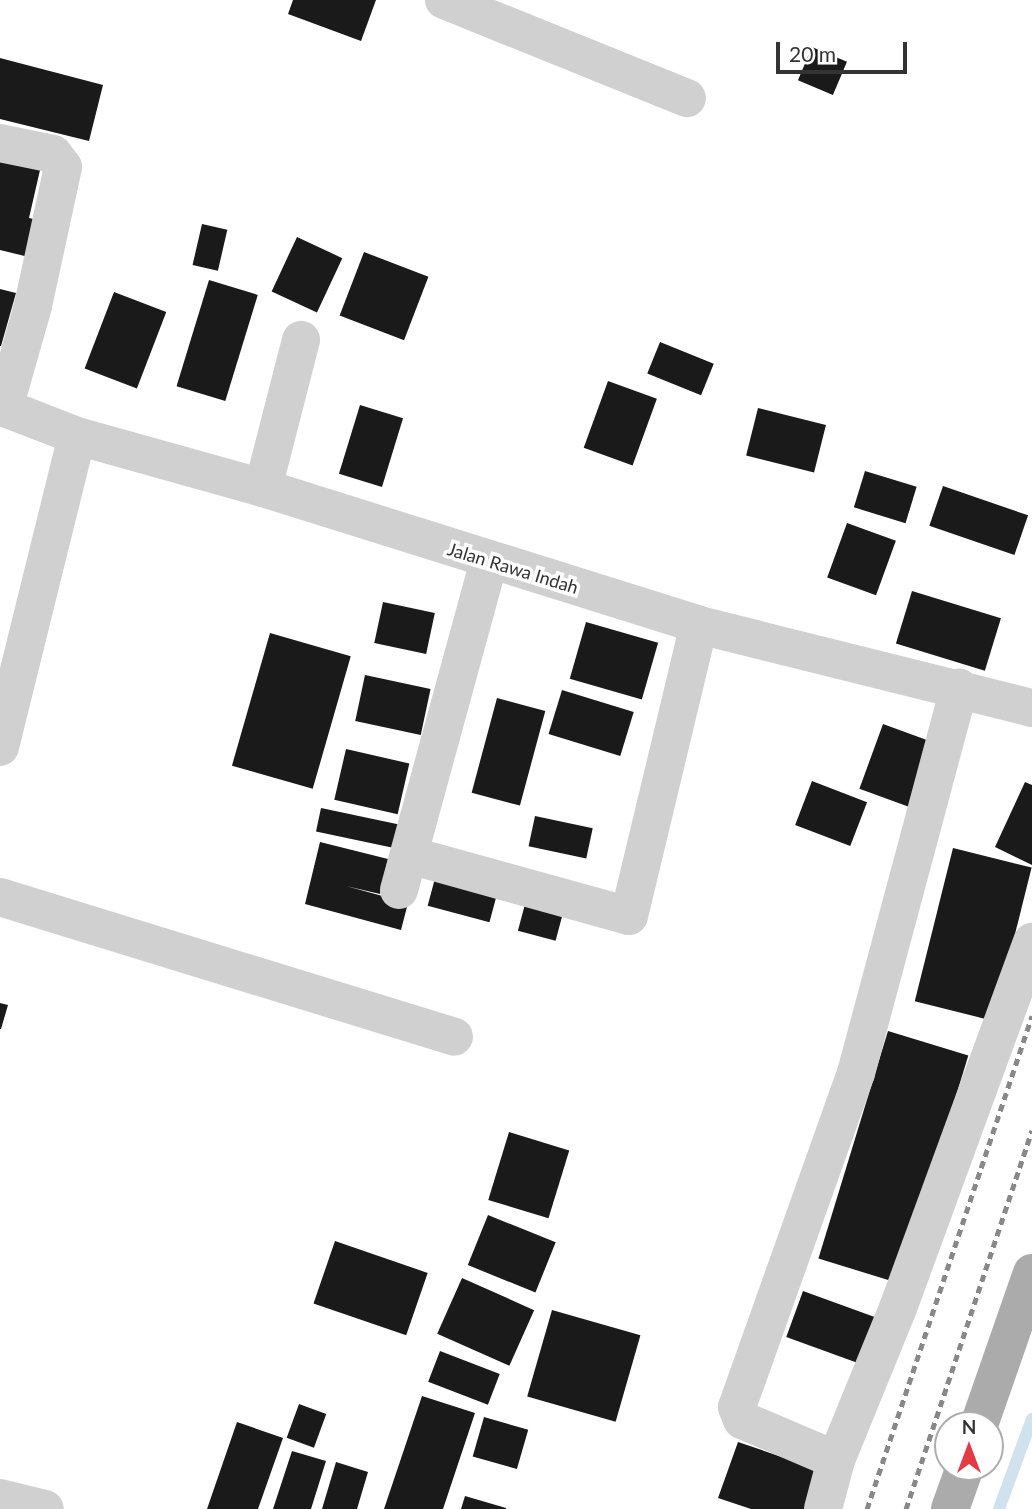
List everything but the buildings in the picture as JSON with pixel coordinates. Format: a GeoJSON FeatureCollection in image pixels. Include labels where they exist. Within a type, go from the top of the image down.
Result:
{"type":"FeatureCollection","features":[{"type":"Feature","properties":{"kind":"main road"},"geometry":{"type":"LineString","coordinates":[[984,1411],[1032,1273]]}},
{"type":"Feature","properties":{"kind":"main road"},"geometry":{"type":"LineString","coordinates":[[950,1509],[960,1481]]}},
{"type":"Feature","properties":{"kind":"street"},"geometry":{"type":"LineString","coordinates":[[444,0],[687,98]]}},
{"type":"Feature","properties":{"kind":"street"},"geometry":{"type":"LineString","coordinates":[[0,143],[53,154],[63,167],[33,306],[2,407]]}},
{"type":"Feature","properties":{"kind":"street"},"geometry":{"type":"LineString","coordinates":[[262,488],[301,340]]}},
{"type":"Feature","properties":{"kind":"street","name":"Jalan Rawa Indah"},"geometry":{"type":"LineString","coordinates":[[2,407],[77,436],[262,488],[489,562],[699,625],[1032,708]]}},
{"type":"Feature","properties":{"kind":"street"},"geometry":{"type":"LineString","coordinates":[[0,747],[77,436]]}},
{"type":"Feature","properties":{"kind":"street"},"geometry":{"type":"LineString","coordinates":[[489,562],[404,873],[629,916],[699,625]]}},
{"type":"Feature","properties":{"kind":"street"},"geometry":{"type":"LineString","coordinates":[[836,1460],[742,1420],[737,1407],[856,1073],[959,688]]}},
{"type":"Feature","properties":{"kind":"street"},"geometry":{"type":"LineString","coordinates":[[0,897],[454,1037]]}},
{"type":"Feature","properties":{"kind":"street"},"geometry":{"type":"LineString","coordinates":[[823,1509],[836,1460],[898,1308],[1032,942]]}},
{"type":"Feature","properties":{"kind":"street"},"geometry":{"type":"LineString","coordinates":[[0,1498],[45,1509]]}},
{"type":"Feature","properties":{"kind":"waterway"},"geometry":{"type":"LineString","coordinates":[[999,1509],[1032,1419]]}},
{"type":"Feature","properties":{"kind":"railway"},"geometry":{"type":"LineString","coordinates":[[867,1509],[1032,1016]]}},
{"type":"Feature","properties":{"kind":"railway"},"geometry":{"type":"LineString","coordinates":[[906,1509],[1032,1130]]}}]}
